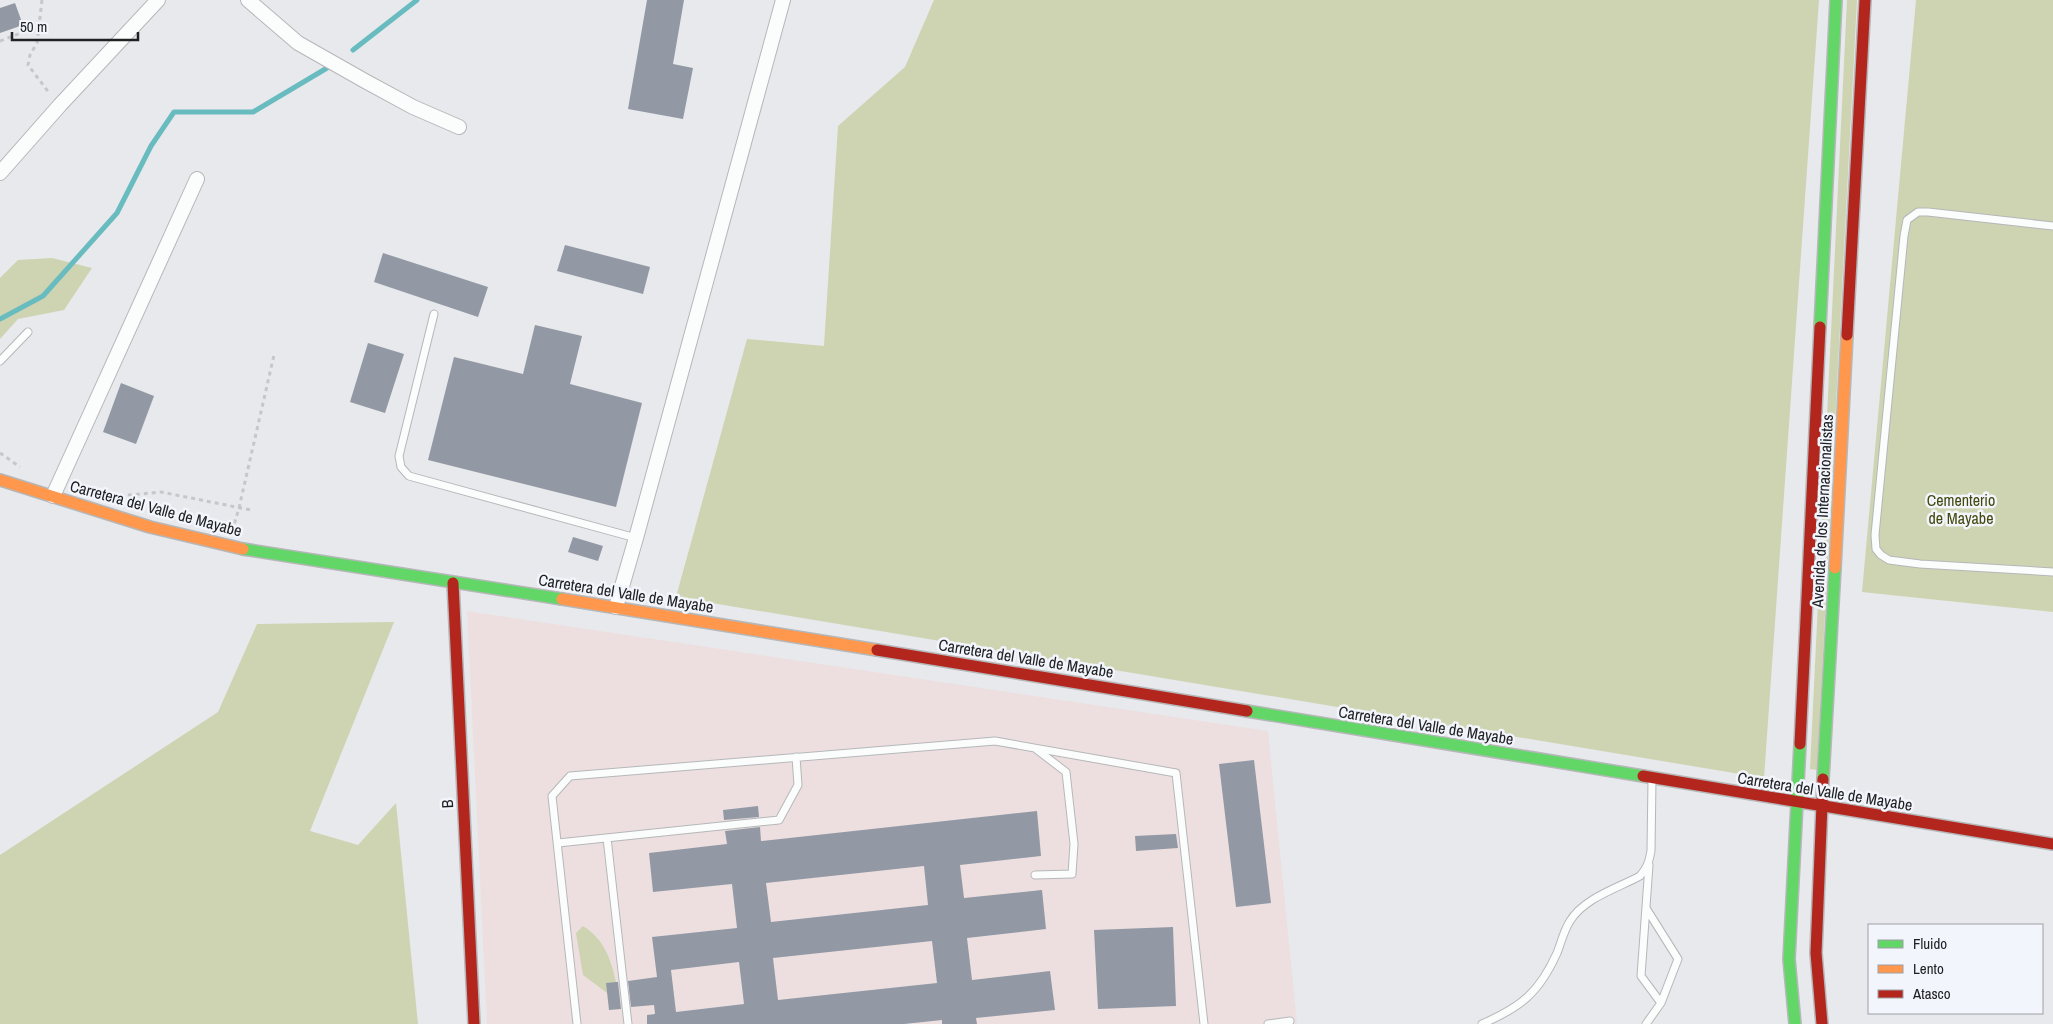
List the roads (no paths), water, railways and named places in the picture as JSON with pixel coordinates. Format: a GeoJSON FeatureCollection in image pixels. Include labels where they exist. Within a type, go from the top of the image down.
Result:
{"type":"FeatureCollection","features":[{"type":"Feature","properties":{"kind":"main road","name":"Avenida de los Internacionalistas"},"geometry":{"type":"LineString","coordinates":[[1795,1024],[1789,959],[1795,802],[1836,0]]}},
{"type":"Feature","properties":{"kind":"main road","name":"Avenida de los Internacionalistas"},"geometry":{"type":"LineString","coordinates":[[1822,1024],[1816,953],[1822,807],[1865,0]]}},
{"type":"Feature","properties":{"kind":"main road","name":"Carretera del Valle de Mayabe"},"geometry":{"type":"LineString","coordinates":[[0,480],[150,527],[227,546],[453,583],[616,607],[2053,844]]}},
{"type":"Feature","properties":{"kind":"main road","name":"B"},"geometry":{"type":"LineString","coordinates":[[453,583],[474,1024]]}},
{"type":"Feature","properties":{"kind":"street"},"geometry":{"type":"LineString","coordinates":[[0,173],[158,0]]}},
{"type":"Feature","properties":{"kind":"street"},"geometry":{"type":"LineString","coordinates":[[248,0],[298,42],[405,102],[459,127]]}},
{"type":"Feature","properties":{"kind":"street"},"geometry":{"type":"LineString","coordinates":[[616,607],[783,0]]}},
{"type":"Feature","properties":{"kind":"street"},"geometry":{"type":"LineString","coordinates":[[53,496],[197,179]]}},
{"type":"Feature","properties":{"kind":"lane"},"geometry":{"type":"LineString","coordinates":[[2053,226],[1928,212],[1918,212],[1907,220],[1875,543],[1880,555],[1890,560],[1920,564],[2053,572]]}},
{"type":"Feature","properties":{"kind":"lane"},"geometry":{"type":"LineString","coordinates":[[434,314],[399,456],[405,472],[409,476],[636,538]]}},
{"type":"Feature","properties":{"kind":"lane"},"geometry":{"type":"LineString","coordinates":[[0,361],[28,332]]}},
{"type":"Feature","properties":{"kind":"lane"},"geometry":{"type":"LineString","coordinates":[[577,1024],[552,796],[570,776],[995,741],[1176,773],[1204,1024]]}},
{"type":"Feature","properties":{"kind":"lane"},"geometry":{"type":"LineString","coordinates":[[1034,748],[1066,772],[1074,844],[1072,874],[1035,875]]}},
{"type":"Feature","properties":{"kind":"lane"},"geometry":{"type":"LineString","coordinates":[[558,843],[779,820],[798,785],[796,757]]}},
{"type":"Feature","properties":{"kind":"lane"},"geometry":{"type":"LineString","coordinates":[[1652,779],[1649,862],[1641,976],[1661,1003]]}},
{"type":"Feature","properties":{"kind":"lane"},"geometry":{"type":"LineString","coordinates":[[608,838],[628,1024]]}},
{"type":"Feature","properties":{"kind":"lane"},"geometry":{"type":"LineString","coordinates":[[1482,1024],[1520,1004],[1536,990],[1547,976],[1570,921],[1584,907],[1640,876],[1649,862]]}},
{"type":"Feature","properties":{"kind":"lane"},"geometry":{"type":"LineString","coordinates":[[1646,908],[1678,958],[1661,1003],[1646,1024]]}},
{"type":"Feature","properties":{"kind":"lane"},"geometry":{"type":"LineString","coordinates":[[1268,1024],[1290,1021]]}},
{"type":"Feature","properties":{"kind":"waterway"},"geometry":{"type":"LineString","coordinates":[[353,50],[417,0]]}},
{"type":"Feature","properties":{"kind":"waterway"},"geometry":{"type":"LineString","coordinates":[[0,319],[43,296],[117,213],[151,146],[174,112],[253,112],[327,68]]}},
{"type":"Feature","properties":{"kind":"park label","name":"Cementerio de Mayabe"},"geometry":{"type":"Point","coordinates":[1961,509]}}]}
